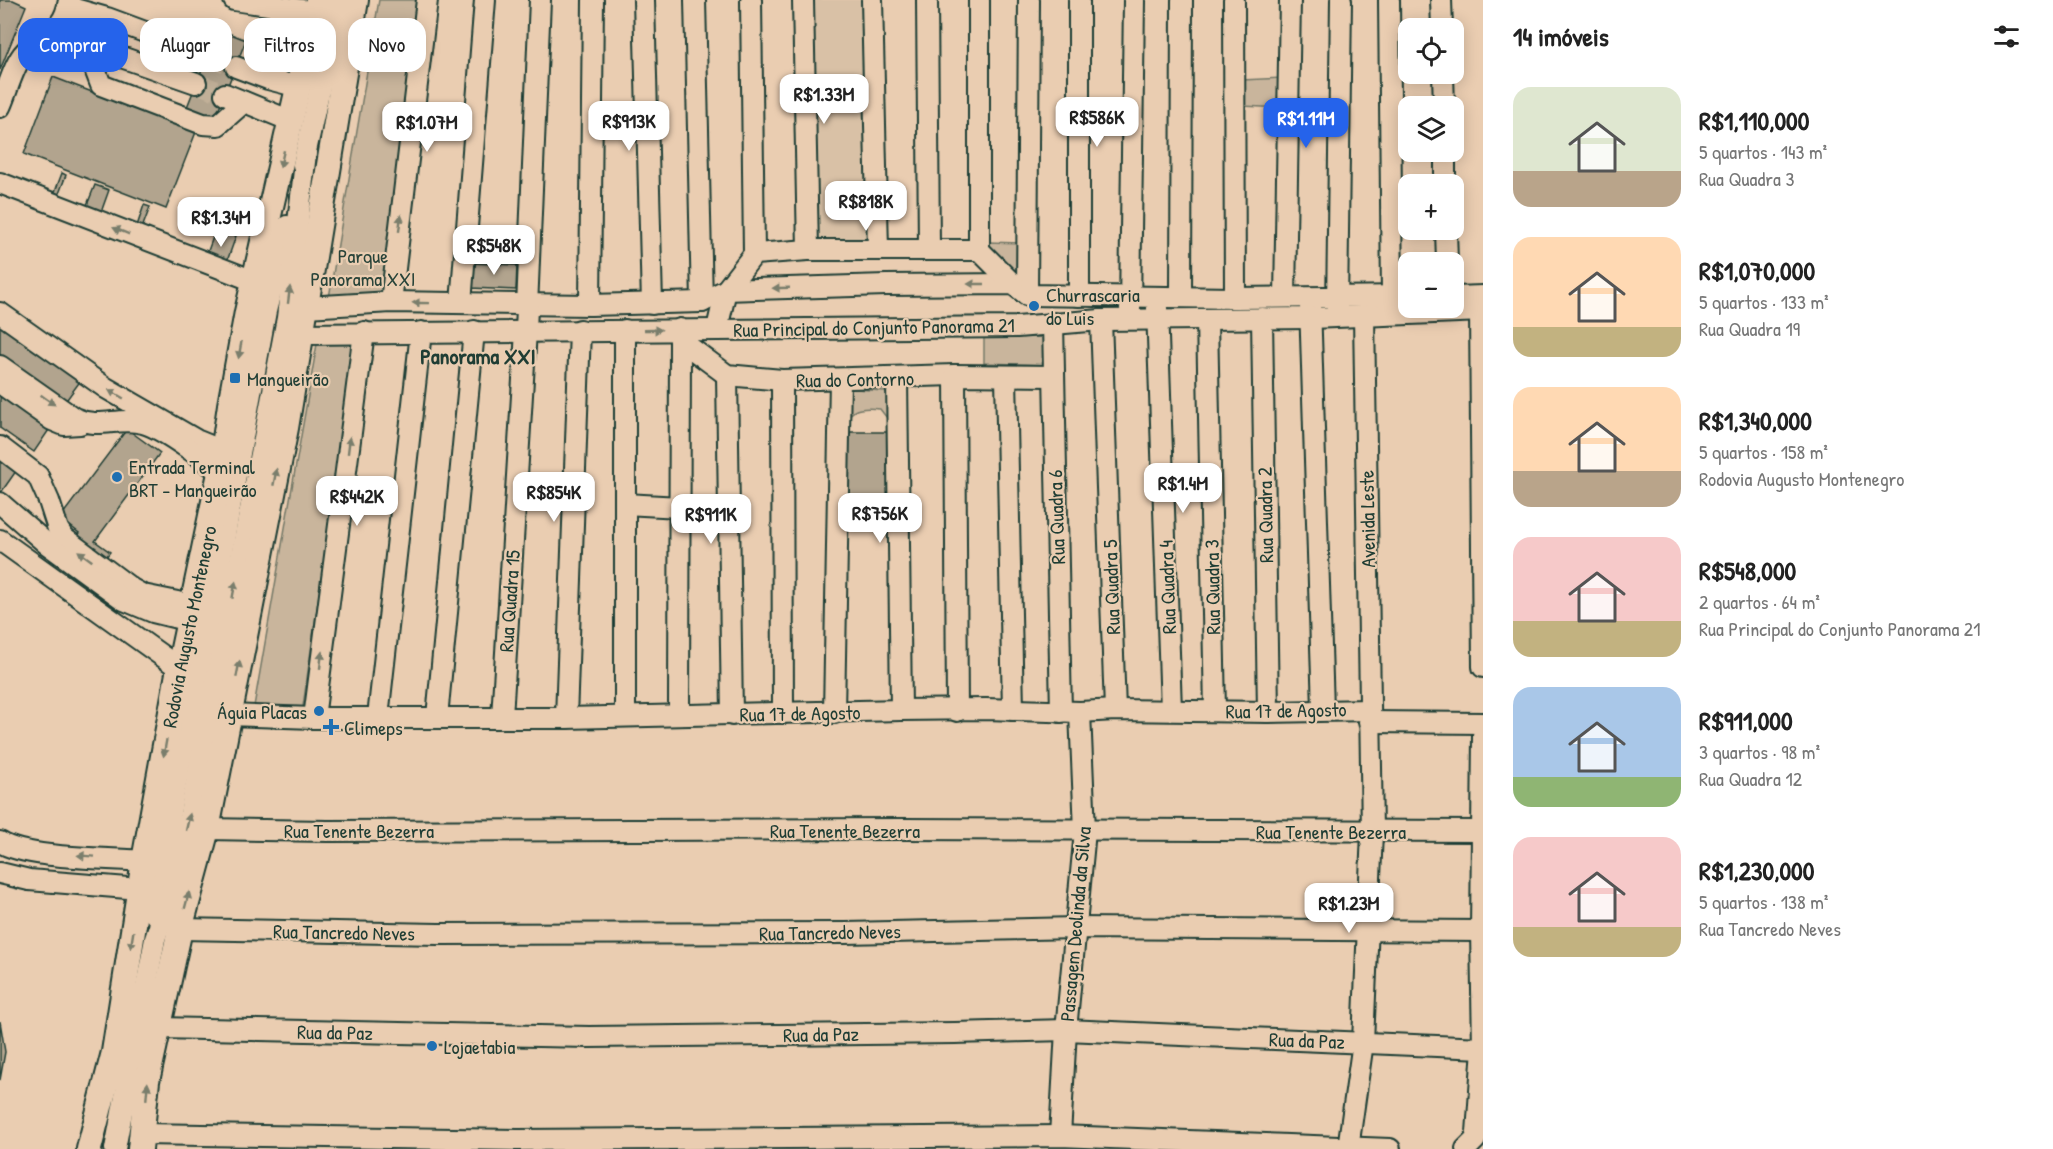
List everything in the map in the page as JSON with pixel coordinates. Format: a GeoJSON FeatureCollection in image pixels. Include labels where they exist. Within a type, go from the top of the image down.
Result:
{"type":"FeatureCollection","features":[{"type":"Feature","properties":{"kind":"main road"},"geometry":{"type":"LineString","coordinates":[[141,1142],[147,1081],[180,929],[207,829],[285,428],[356,0]]}},
{"type":"Feature","properties":{"kind":"main road","name":"Rodovia Augusto Montenegro"},"geometry":{"type":"LineString","coordinates":[[91,1146],[114,1052],[144,861],[179,668],[206,616],[230,464],[254,281],[316,6]]}},
{"type":"Feature","properties":{"kind":"street"},"geometry":{"type":"LineString","coordinates":[[234,0],[316,6]]}},
{"type":"Feature","properties":{"kind":"street"},"geometry":{"type":"LineString","coordinates":[[230,464],[306,153],[339,0]]}},
{"type":"Feature","properties":{"kind":"street"},"geometry":{"type":"LineString","coordinates":[[391,302],[427,0]]}},
{"type":"Feature","properties":{"kind":"street"},"geometry":{"type":"LineString","coordinates":[[461,303],[485,0]]}},
{"type":"Feature","properties":{"kind":"street","name":"Rua Quadra 15"},"geometry":{"type":"LineString","coordinates":[[502,717],[526,331],[540,0]]}},
{"type":"Feature","properties":{"kind":"street"},"geometry":{"type":"LineString","coordinates":[[590,305],[593,0]]}},
{"type":"Feature","properties":{"kind":"street"},"geometry":{"type":"LineString","coordinates":[[644,0],[652,304]]}},
{"type":"Feature","properties":{"kind":"street"},"geometry":{"type":"LineString","coordinates":[[695,0],[702,302]]}},
{"type":"Feature","properties":{"kind":"street"},"geometry":{"type":"LineString","coordinates":[[717,329],[726,290],[754,254],[751,0]]}},
{"type":"Feature","properties":{"kind":"street"},"geometry":{"type":"LineString","coordinates":[[803,0],[808,250]]}},
{"type":"Feature","properties":{"kind":"street"},"geometry":{"type":"LineString","coordinates":[[872,0],[878,250]]}},
{"type":"Feature","properties":{"kind":"street"},"geometry":{"type":"LineString","coordinates":[[927,0],[929,249]]}},
{"type":"Feature","properties":{"kind":"street"},"geometry":{"type":"LineString","coordinates":[[979,0],[979,249]]}},
{"type":"Feature","properties":{"kind":"street"},"geometry":{"type":"LineString","coordinates":[[1020,290],[1029,0]]}},
{"type":"Feature","properties":{"kind":"street"},"geometry":{"type":"LineString","coordinates":[[1079,0],[1079,296]]}},
{"type":"Feature","properties":{"kind":"street"},"geometry":{"type":"LineString","coordinates":[[1129,320],[1134,0]]}},
{"type":"Feature","properties":{"kind":"street"},"geometry":{"type":"LineString","coordinates":[[1182,0],[1182,297]]}},
{"type":"Feature","properties":{"kind":"street"},"geometry":{"type":"LineString","coordinates":[[1234,0],[1235,297]]}},
{"type":"Feature","properties":{"kind":"street"},"geometry":{"type":"LineString","coordinates":[[1285,297],[1290,0]]}},
{"type":"Feature","properties":{"kind":"street"},"geometry":{"type":"LineString","coordinates":[[1337,317],[1341,0]]}},
{"type":"Feature","properties":{"kind":"street"},"geometry":{"type":"LineString","coordinates":[[1389,0],[1398,252]]}},
{"type":"Feature","properties":{"kind":"street"},"geometry":{"type":"LineString","coordinates":[[1441,0],[1442,18]]}},
{"type":"Feature","properties":{"kind":"street"},"geometry":{"type":"LineString","coordinates":[[68,3],[73,18]]}},
{"type":"Feature","properties":{"kind":"street"},"geometry":{"type":"LineString","coordinates":[[68,3],[140,31]]}},
{"type":"Feature","properties":{"kind":"street"},"geometry":{"type":"LineString","coordinates":[[128,57],[196,83]]}},
{"type":"Feature","properties":{"kind":"street"},"geometry":{"type":"LineString","coordinates":[[1,104],[18,62]]}},
{"type":"Feature","properties":{"kind":"street"},"geometry":{"type":"LineString","coordinates":[[236,67],[299,87]]}},
{"type":"Feature","properties":{"kind":"street"},"geometry":{"type":"LineString","coordinates":[[96,72],[101,85],[203,124],[218,125],[244,102]]}},
{"type":"Feature","properties":{"kind":"street"},"geometry":{"type":"LineString","coordinates":[[225,94],[291,121]]}},
{"type":"Feature","properties":{"kind":"street"},"geometry":{"type":"LineString","coordinates":[[115,1149],[155,939],[157,886],[206,616],[287,318],[306,153]]}},
{"type":"Feature","properties":{"kind":"street"},"geometry":{"type":"LineString","coordinates":[[0,183],[254,281]]}},
{"type":"Feature","properties":{"kind":"street"},"geometry":{"type":"LineString","coordinates":[[754,254],[808,250],[979,249],[1020,290]]}},
{"type":"Feature","properties":{"kind":"street","name":"Rua Principal do Conjunto Panorama 21"},"geometry":{"type":"LineString","coordinates":[[306,307],[391,302],[527,305],[652,304],[702,302],[726,290],[886,285],[1020,290],[1079,296],[1398,296]]}},
{"type":"Feature","properties":{"kind":"street"},"geometry":{"type":"LineString","coordinates":[[1156,297],[1158,320]]}},
{"type":"Feature","properties":{"kind":"street"},"geometry":{"type":"LineString","coordinates":[[1310,297],[1323,709]]}},
{"type":"Feature","properties":{"kind":"street"},"geometry":{"type":"LineString","coordinates":[[1464,300],[1482,306],[1483,667]]}},
{"type":"Feature","properties":{"kind":"street","name":"Rua Principal do Conjunto Panorama 21"},"geometry":{"type":"LineString","coordinates":[[301,334],[625,330],[680,335],[717,329],[1017,327],[1101,320],[1311,318],[1482,306]]}},
{"type":"Feature","properties":{"kind":"street"},"geometry":{"type":"LineString","coordinates":[[0,313],[106,388],[196,440],[230,464]]}},
{"type":"Feature","properties":{"kind":"street","name":"Avenida Leste"},"geometry":{"type":"LineString","coordinates":[[1348,1148],[1363,1042],[1372,832],[1364,316]]}},
{"type":"Feature","properties":{"kind":"street","name":"Rua Quadra 2"},"geometry":{"type":"LineString","coordinates":[[1262,318],[1268,712]]}},
{"type":"Feature","properties":{"kind":"street","name":"Rua Quadra 3"},"geometry":{"type":"LineString","coordinates":[[1207,319],[1215,711]]}},
{"type":"Feature","properties":{"kind":"street","name":"Rua Quadra 5"},"geometry":{"type":"LineString","coordinates":[[1101,320],[1115,710]]}},
{"type":"Feature","properties":{"kind":"street","name":"Rua Quadra 4"},"geometry":{"type":"LineString","coordinates":[[1158,320],[1171,710]]}},
{"type":"Feature","properties":{"kind":"street","name":"Rua Quadra 6"},"geometry":{"type":"LineString","coordinates":[[1053,323],[1052,376],[1071,712]]}},
{"type":"Feature","properties":{"kind":"street"},"geometry":{"type":"LineString","coordinates":[[566,718],[580,330]]}},
{"type":"Feature","properties":{"kind":"street"},"geometry":{"type":"LineString","coordinates":[[624,716],[625,330]]}},
{"type":"Feature","properties":{"kind":"street"},"geometry":{"type":"LineString","coordinates":[[437,717],[474,331]]}},
{"type":"Feature","properties":{"kind":"street"},"geometry":{"type":"LineString","coordinates":[[314,718],[364,332]]}},
{"type":"Feature","properties":{"kind":"street"},"geometry":{"type":"LineString","coordinates":[[378,717],[421,332]]}},
{"type":"Feature","properties":{"kind":"street"},"geometry":{"type":"LineString","coordinates":[[680,335],[727,375],[732,714]]}},
{"type":"Feature","properties":{"kind":"street"},"geometry":{"type":"LineString","coordinates":[[679,715],[680,335]]}},
{"type":"Feature","properties":{"kind":"street"},"geometry":{"type":"LineString","coordinates":[[0,366],[74,418],[88,424]]}},
{"type":"Feature","properties":{"kind":"street","name":"Rua do Contorno"},"geometry":{"type":"LineString","coordinates":[[727,375],[782,381],[955,375],[1052,376]]}},
{"type":"Feature","properties":{"kind":"street"},"geometry":{"type":"LineString","coordinates":[[955,375],[957,711]]}},
{"type":"Feature","properties":{"kind":"street"},"geometry":{"type":"LineString","coordinates":[[1006,377],[1013,710]]}},
{"type":"Feature","properties":{"kind":"street"},"geometry":{"type":"LineString","coordinates":[[897,378],[901,710]]}},
{"type":"Feature","properties":{"kind":"street"},"geometry":{"type":"LineString","coordinates":[[834,713],[840,379]]}},
{"type":"Feature","properties":{"kind":"street"},"geometry":{"type":"LineString","coordinates":[[782,381],[783,713]]}},
{"type":"Feature","properties":{"kind":"street"},"geometry":{"type":"LineString","coordinates":[[0,383],[52,420],[64,425],[129,421],[143,423],[194,453],[230,464]]}},
{"type":"Feature","properties":{"kind":"street"},"geometry":{"type":"LineString","coordinates":[[0,432],[36,459],[43,485]]}},
{"type":"Feature","properties":{"kind":"street"},"geometry":{"type":"LineString","coordinates":[[0,447],[28,466],[38,476],[58,529],[71,545],[143,595],[206,616]]}},
{"type":"Feature","properties":{"kind":"street"},"geometry":{"type":"LineString","coordinates":[[0,503],[55,550],[124,600],[153,612],[206,616]]}},
{"type":"Feature","properties":{"kind":"street"},"geometry":{"type":"LineString","coordinates":[[625,504],[680,507]]}},
{"type":"Feature","properties":{"kind":"street"},"geometry":{"type":"LineString","coordinates":[[0,540],[179,668]]}},
{"type":"Feature","properties":{"kind":"street","name":"Rua 17 de Agosto"},"geometry":{"type":"LineString","coordinates":[[229,715],[314,718],[566,718],[901,710],[1268,712],[1323,709],[1370,716],[1483,723]]}},
{"type":"Feature","properties":{"kind":"street","name":"Passagem Deolinda da Silva"},"geometry":{"type":"LineString","coordinates":[[1060,1136],[1066,1030],[1085,831],[1071,712]]}},
{"type":"Feature","properties":{"kind":"street"},"geometry":{"type":"LineString","coordinates":[[1466,1149],[1475,1140],[1477,1133],[1483,1048],[1480,931],[1483,735]]}},
{"type":"Feature","properties":{"kind":"street","name":"Rua Tenente Bezerra"},"geometry":{"type":"LineString","coordinates":[[207,829],[328,831],[904,829],[1483,831]]}},
{"type":"Feature","properties":{"kind":"street"},"geometry":{"type":"LineString","coordinates":[[0,842],[19,850],[37,853],[144,861]]}},
{"type":"Feature","properties":{"kind":"street"},"geometry":{"type":"LineString","coordinates":[[0,873],[28,880],[140,889]]}},
{"type":"Feature","properties":{"kind":"street","name":"Rua Tancredo Neves"},"geometry":{"type":"LineString","coordinates":[[180,929],[438,934],[846,933],[1076,928],[1480,931]]}},
{"type":"Feature","properties":{"kind":"street","name":"Rua da Paz"},"geometry":{"type":"LineString","coordinates":[[159,1028],[589,1037],[1066,1030],[1483,1048]]}},
{"type":"Feature","properties":{"kind":"street"},"geometry":{"type":"LineString","coordinates":[[141,1142],[517,1144],[1060,1136],[1390,1149]]}},
{"type":"Feature","properties":{"kind":"shaded area"},"geometry":{"type":"Polygon","coordinates":[[[806,0],[869,0],[874,247],[811,245],[806,0]]]}},
{"type":"Feature","properties":{"kind":"green space","name":"Parque Panorama XXI"},"geometry":{"type":"Polygon","coordinates":[[[379,0],[422,0],[420,18],[376,18],[379,0]]]}},
{"type":"Feature","properties":{"kind":"green space","name":"Parque Panorama XXI"},"geometry":{"type":"Polygon","coordinates":[[[367,72],[414,72],[388,296],[329,298],[367,72]]]}},
{"type":"Feature","properties":{"kind":"green space"},"geometry":{"type":"Polygon","coordinates":[[[1282,78],[1283,108],[1242,106],[1242,80],[1282,78]]]}},
{"type":"Feature","properties":{"kind":"green space"},"geometry":{"type":"Polygon","coordinates":[[[987,242],[1020,243],[1019,270],[1008,272],[987,242]]]}},
{"type":"Feature","properties":{"kind":"green space"},"geometry":{"type":"Polygon","coordinates":[[[1044,337],[1046,365],[984,363],[984,338],[1044,337]]]}},
{"type":"Feature","properties":{"kind":"green space","name":"Parque Panorama XXI"},"geometry":{"type":"Polygon","coordinates":[[[355,342],[302,713],[253,712],[317,344],[355,342]]]}},
{"type":"Feature","properties":{"kind":"green space"},"geometry":{"type":"Polygon","coordinates":[[[840,388],[885,391],[892,398],[893,426],[880,409],[863,408],[850,415],[838,433],[840,388]]]}},
{"type":"Feature","properties":{"kind":"building"},"geometry":{"type":"Polygon","coordinates":[[[0,0],[13,0],[26,6],[21,18],[18,18],[18,26],[0,70],[0,0]]]}},
{"type":"Feature","properties":{"kind":"building"},"geometry":{"type":"Polygon","coordinates":[[[232,34],[244,39],[244,45],[215,118],[187,107],[201,72],[232,72],[232,34]]]}},
{"type":"Feature","properties":{"kind":"building"},"geometry":{"type":"Polygon","coordinates":[[[53,77],[196,132],[166,209],[24,154],[53,77]]]}},
{"type":"Feature","properties":{"kind":"building"},"geometry":{"type":"Polygon","coordinates":[[[62,173],[66,175],[57,199],[136,229],[144,205],[150,207],[141,231],[206,255],[205,259],[0,182],[0,178],[53,197],[62,173]]]}},
{"type":"Feature","properties":{"kind":"building"},"geometry":{"type":"Polygon","coordinates":[[[95,185],[109,190],[100,215],[85,210],[95,185]]]}},
{"type":"Feature","properties":{"kind":"building"},"geometry":{"type":"Polygon","coordinates":[[[216,229],[236,236],[225,267],[205,259],[216,229]]]}},
{"type":"Feature","properties":{"kind":"building"},"geometry":{"type":"Polygon","coordinates":[[[471,263],[517,265],[516,290],[471,288],[471,263]]]}},
{"type":"Feature","properties":{"kind":"building"},"geometry":{"type":"Polygon","coordinates":[[[0,317],[84,376],[62,406],[0,364],[0,317]]]}},
{"type":"Feature","properties":{"kind":"building"},"geometry":{"type":"Polygon","coordinates":[[[0,387],[53,424],[34,452],[0,428],[0,387]]]}},
{"type":"Feature","properties":{"kind":"building","name":"Entrada Terminal BRT - Mangueirão"},"geometry":{"type":"Polygon","coordinates":[[[127,429],[160,453],[95,541],[110,552],[103,561],[74,540],[79,533],[60,518],[127,429]]]}},
{"type":"Feature","properties":{"kind":"building"},"geometry":{"type":"Polygon","coordinates":[[[841,432],[895,432],[895,519],[841,518],[841,432]]]}},
{"type":"Feature","properties":{"kind":"building"},"geometry":{"type":"Polygon","coordinates":[[[0,449],[21,464],[0,494],[0,449]]]}},
{"type":"Feature","properties":{"kind":"building"},"geometry":{"type":"Polygon","coordinates":[[[0,1021],[5,1052],[0,1080],[0,1021]]]}},
{"type":"Feature","properties":{"kind":"tunnel"},"geometry":{"type":"LineString","coordinates":[[232,65],[236,67]]}},
{"type":"Feature","properties":{"kind":"tunnel"},"geometry":{"type":"LineString","coordinates":[[196,83],[225,94]]}},
{"type":"Feature","properties":{"kind":"place","name":"Churrascaria do Luis"},"geometry":{"type":"Point","coordinates":[1034,306]}},
{"type":"Feature","properties":{"kind":"place","name":"Mangueirão"},"geometry":{"type":"Point","coordinates":[235,378]}},
{"type":"Feature","properties":{"kind":"place","name":"Entrada Terminal BRT - Mangueirão"},"geometry":{"type":"Point","coordinates":[117,477]}},
{"type":"Feature","properties":{"kind":"place","name":"Águia Placas"},"geometry":{"type":"Point","coordinates":[319,711]}},
{"type":"Feature","properties":{"kind":"place","name":"Climeps"},"geometry":{"type":"Point","coordinates":[331,727]}},
{"type":"Feature","properties":{"kind":"place","name":"Lojaetabia"},"geometry":{"type":"Point","coordinates":[432,1046]}},
{"type":"Feature","properties":{"kind":"district","name":"Panorama XXI"},"geometry":{"type":"Point","coordinates":[478,356]}}]}
